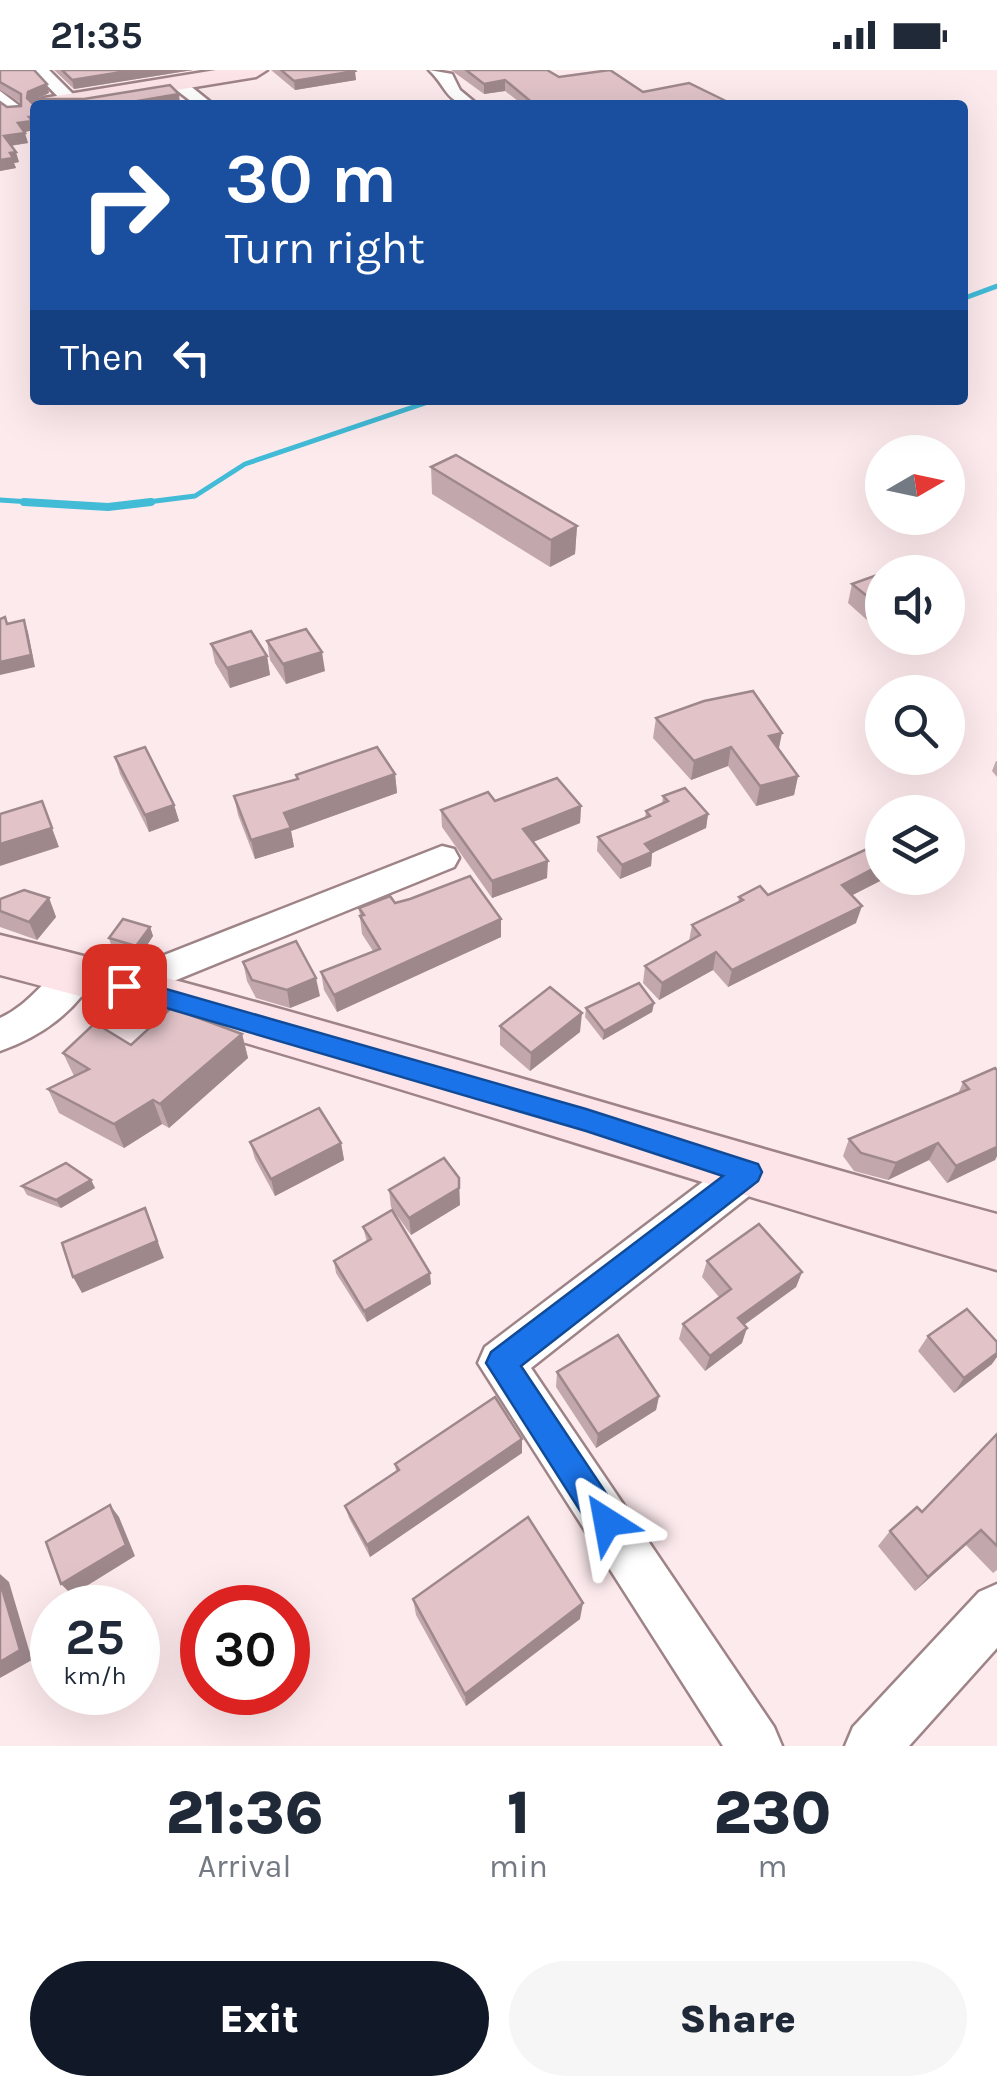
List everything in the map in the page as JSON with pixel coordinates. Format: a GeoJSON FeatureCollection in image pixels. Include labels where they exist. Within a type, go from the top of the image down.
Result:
{"type":"FeatureCollection","features":[{"type":"Feature","properties":{"kind":"main road"},"geometry":{"type":"LineString","coordinates":[[78,100],[256,70]]}},
{"type":"Feature","properties":{"kind":"main road"},"geometry":{"type":"LineString","coordinates":[[0,954],[586,1120],[748,1172],[997,1242]]}},
{"type":"Feature","properties":{"kind":"street"},"geometry":{"type":"LineString","coordinates":[[40,70],[71,100]]}},
{"type":"Feature","properties":{"kind":"street"},"geometry":{"type":"LineString","coordinates":[[437,70],[447,76],[453,92],[463,100]]}},
{"type":"Feature","properties":{"kind":"street"},"geometry":{"type":"LineString","coordinates":[[177,83],[199,100]]}},
{"type":"Feature","properties":{"kind":"street"},"geometry":{"type":"LineString","coordinates":[[0,1035],[35,1020],[101,980],[442,858]]}},
{"type":"Feature","properties":{"kind":"street"},"geometry":{"type":"LineString","coordinates":[[748,1172],[501,1363],[754,1746]]}},
{"type":"Feature","properties":{"kind":"street"},"geometry":{"type":"LineString","coordinates":[[872,1746],[997,1610]]}},
{"type":"Feature","properties":{"kind":"building"},"geometry":{"type":"Polygon","coordinates":[[[0,70],[34,70],[47,84],[28,92],[30,121],[18,123],[25,133],[4,136],[16,152],[10,153],[13,158],[0,160],[0,102],[7,107],[21,106],[21,94],[0,82],[0,70]]]}},
{"type":"Feature","properties":{"kind":"building"},"geometry":{"type":"Polygon","coordinates":[[[62,70],[134,70],[72,80],[62,70]]]}},
{"type":"Feature","properties":{"kind":"building"},"geometry":{"type":"Polygon","coordinates":[[[281,70],[354,70],[355,71],[294,81],[281,70]]]}},
{"type":"Feature","properties":{"kind":"building"},"geometry":{"type":"Polygon","coordinates":[[[466,70],[547,70],[559,77],[610,70],[643,92],[689,83],[724,100],[529,100],[505,80],[484,84],[466,70]]]}},
{"type":"Feature","properties":{"kind":"building"},"geometry":{"type":"Polygon","coordinates":[[[170,85],[179,94],[143,100],[35,100],[84,99],[170,85]]]}},
{"type":"Feature","properties":{"kind":"building"},"geometry":{"type":"Polygon","coordinates":[[[456,455],[577,526],[551,540],[431,467],[456,455]]]}},
{"type":"Feature","properties":{"kind":"building"},"geometry":{"type":"Polygon","coordinates":[[[865,579],[865,594],[852,584],[865,579]]]}},
{"type":"Feature","properties":{"kind":"building"},"geometry":{"type":"Polygon","coordinates":[[[5,617],[7,624],[24,620],[31,655],[0,662],[0,619],[5,617]]]}},
{"type":"Feature","properties":{"kind":"building"},"geometry":{"type":"Polygon","coordinates":[[[306,629],[322,652],[283,664],[267,641],[306,629]]]}},
{"type":"Feature","properties":{"kind":"building"},"geometry":{"type":"Polygon","coordinates":[[[251,631],[267,656],[227,668],[211,644],[251,631]]]}},
{"type":"Feature","properties":{"kind":"building"},"geometry":{"type":"Polygon","coordinates":[[[753,691],[782,733],[769,736],[798,776],[760,786],[731,747],[694,761],[656,718],[704,701],[753,691]]]}},
{"type":"Feature","properties":{"kind":"building"},"geometry":{"type":"Polygon","coordinates":[[[145,747],[174,805],[145,815],[115,757],[145,747]]]}},
{"type":"Feature","properties":{"kind":"building"},"geometry":{"type":"Polygon","coordinates":[[[377,747],[395,774],[284,813],[291,828],[251,840],[234,796],[298,779],[296,775],[377,747]]]}},
{"type":"Feature","properties":{"kind":"building"},"geometry":{"type":"Polygon","coordinates":[[[557,778],[581,806],[523,829],[548,861],[492,881],[441,810],[488,792],[495,801],[557,778]]]}},
{"type":"Feature","properties":{"kind":"building"},"geometry":{"type":"Polygon","coordinates":[[[685,788],[708,814],[645,844],[652,852],[622,865],[598,837],[650,816],[646,811],[668,801],[663,796],[685,788]]]}},
{"type":"Feature","properties":{"kind":"building"},"geometry":{"type":"Polygon","coordinates":[[[42,801],[52,828],[0,844],[0,814],[42,801]]]}},
{"type":"Feature","properties":{"kind":"building"},"geometry":{"type":"Polygon","coordinates":[[[865,850],[865,873],[842,885],[862,906],[732,970],[716,952],[662,983],[645,966],[700,935],[692,925],[743,900],[739,897],[760,886],[768,895],[865,850]]]}},
{"type":"Feature","properties":{"kind":"building"},"geometry":{"type":"Polygon","coordinates":[[[470,876],[501,919],[334,995],[321,972],[380,949],[359,908],[390,896],[395,903],[410,899],[470,876]]]}},
{"type":"Feature","properties":{"kind":"building"},"geometry":{"type":"Polygon","coordinates":[[[24,890],[49,898],[29,922],[0,911],[0,899],[24,890]]]}},
{"type":"Feature","properties":{"kind":"building"},"geometry":{"type":"Polygon","coordinates":[[[123,919],[150,927],[136,946],[109,938],[123,919]]]}},
{"type":"Feature","properties":{"kind":"building"},"geometry":{"type":"Polygon","coordinates":[[[296,941],[316,978],[287,990],[252,980],[243,962],[296,941]]]}},
{"type":"Feature","properties":{"kind":"building"},"geometry":{"type":"Polygon","coordinates":[[[639,983],[654,1003],[604,1031],[586,1008],[639,983]]]}},
{"type":"Feature","properties":{"kind":"building"},"geometry":{"type":"Polygon","coordinates":[[[550,987],[582,1013],[531,1053],[500,1026],[550,987]]]}},
{"type":"Feature","properties":{"kind":"building"},"geometry":{"type":"Polygon","coordinates":[[[171,1008],[242,1034],[160,1104],[153,1100],[114,1124],[48,1089],[89,1069],[63,1053],[95,1023],[131,1045],[171,1008]]]}},
{"type":"Feature","properties":{"kind":"building"},"geometry":{"type":"Polygon","coordinates":[[[995,1068],[997,1147],[956,1166],[938,1143],[896,1163],[861,1153],[849,1139],[969,1089],[963,1082],[995,1068]]]}},
{"type":"Feature","properties":{"kind":"building"},"geometry":{"type":"Polygon","coordinates":[[[319,1108],[341,1143],[271,1179],[250,1142],[319,1108]]]}},
{"type":"Feature","properties":{"kind":"building"},"geometry":{"type":"Polygon","coordinates":[[[444,1158],[459,1178],[459,1188],[409,1218],[389,1190],[444,1158]]]}},
{"type":"Feature","properties":{"kind":"building"},"geometry":{"type":"Polygon","coordinates":[[[66,1163],[91,1180],[56,1200],[22,1186],[66,1163]]]}},
{"type":"Feature","properties":{"kind":"building"},"geometry":{"type":"Polygon","coordinates":[[[145,1208],[157,1241],[73,1277],[62,1243],[145,1208]]]}},
{"type":"Feature","properties":{"kind":"building"},"geometry":{"type":"Polygon","coordinates":[[[392,1210],[430,1273],[364,1311],[334,1261],[371,1239],[363,1227],[392,1210]]]}},
{"type":"Feature","properties":{"kind":"building"},"geometry":{"type":"Polygon","coordinates":[[[759,1224],[802,1272],[738,1318],[747,1328],[710,1356],[683,1324],[731,1289],[707,1261],[759,1224]]]}},
{"type":"Feature","properties":{"kind":"building"},"geometry":{"type":"Polygon","coordinates":[[[967,1309],[997,1342],[997,1353],[964,1378],[928,1336],[967,1309]]]}},
{"type":"Feature","properties":{"kind":"building"},"geometry":{"type":"Polygon","coordinates":[[[618,1335],[659,1396],[598,1434],[557,1372],[618,1335]]]}},
{"type":"Feature","properties":{"kind":"building"},"geometry":{"type":"Polygon","coordinates":[[[495,1397],[522,1439],[367,1545],[345,1506],[399,1470],[395,1464],[495,1397]]]}},
{"type":"Feature","properties":{"kind":"building"},"geometry":{"type":"Polygon","coordinates":[[[997,1434],[997,1546],[981,1530],[928,1577],[890,1531],[917,1507],[922,1512],[997,1434]]]}},
{"type":"Feature","properties":{"kind":"building"},"geometry":{"type":"Polygon","coordinates":[[[110,1505],[126,1545],[61,1584],[46,1542],[110,1505]]]}},
{"type":"Feature","properties":{"kind":"building"},"geometry":{"type":"Polygon","coordinates":[[[528,1517],[583,1603],[465,1694],[413,1599],[528,1517]]]}},
{"type":"Feature","properties":{"kind":"building"},"geometry":{"type":"Polygon","coordinates":[[[0,1582],[20,1650],[0,1662],[0,1582]]]}},
{"type":"Feature","properties":{"kind":"waterway"},"geometry":{"type":"LineString","coordinates":[[968,297],[997,286]]}},
{"type":"Feature","properties":{"kind":"waterway"},"geometry":{"type":"LineString","coordinates":[[132,504],[195,496],[245,464],[419,405]]}},
{"type":"Feature","properties":{"kind":"waterway"},"geometry":{"type":"LineString","coordinates":[[0,500],[62,504]]}},
{"type":"Feature","properties":{"kind":"waterway"},"geometry":{"type":"LineString","coordinates":[[24,502],[108,507],[151,502]]}},
{"type":"Feature","properties":{"kind":"route"},"geometry":{"type":"LineString","coordinates":[[124,986],[586,1120],[748,1172],[501,1363],[607,1522]]}}]}
